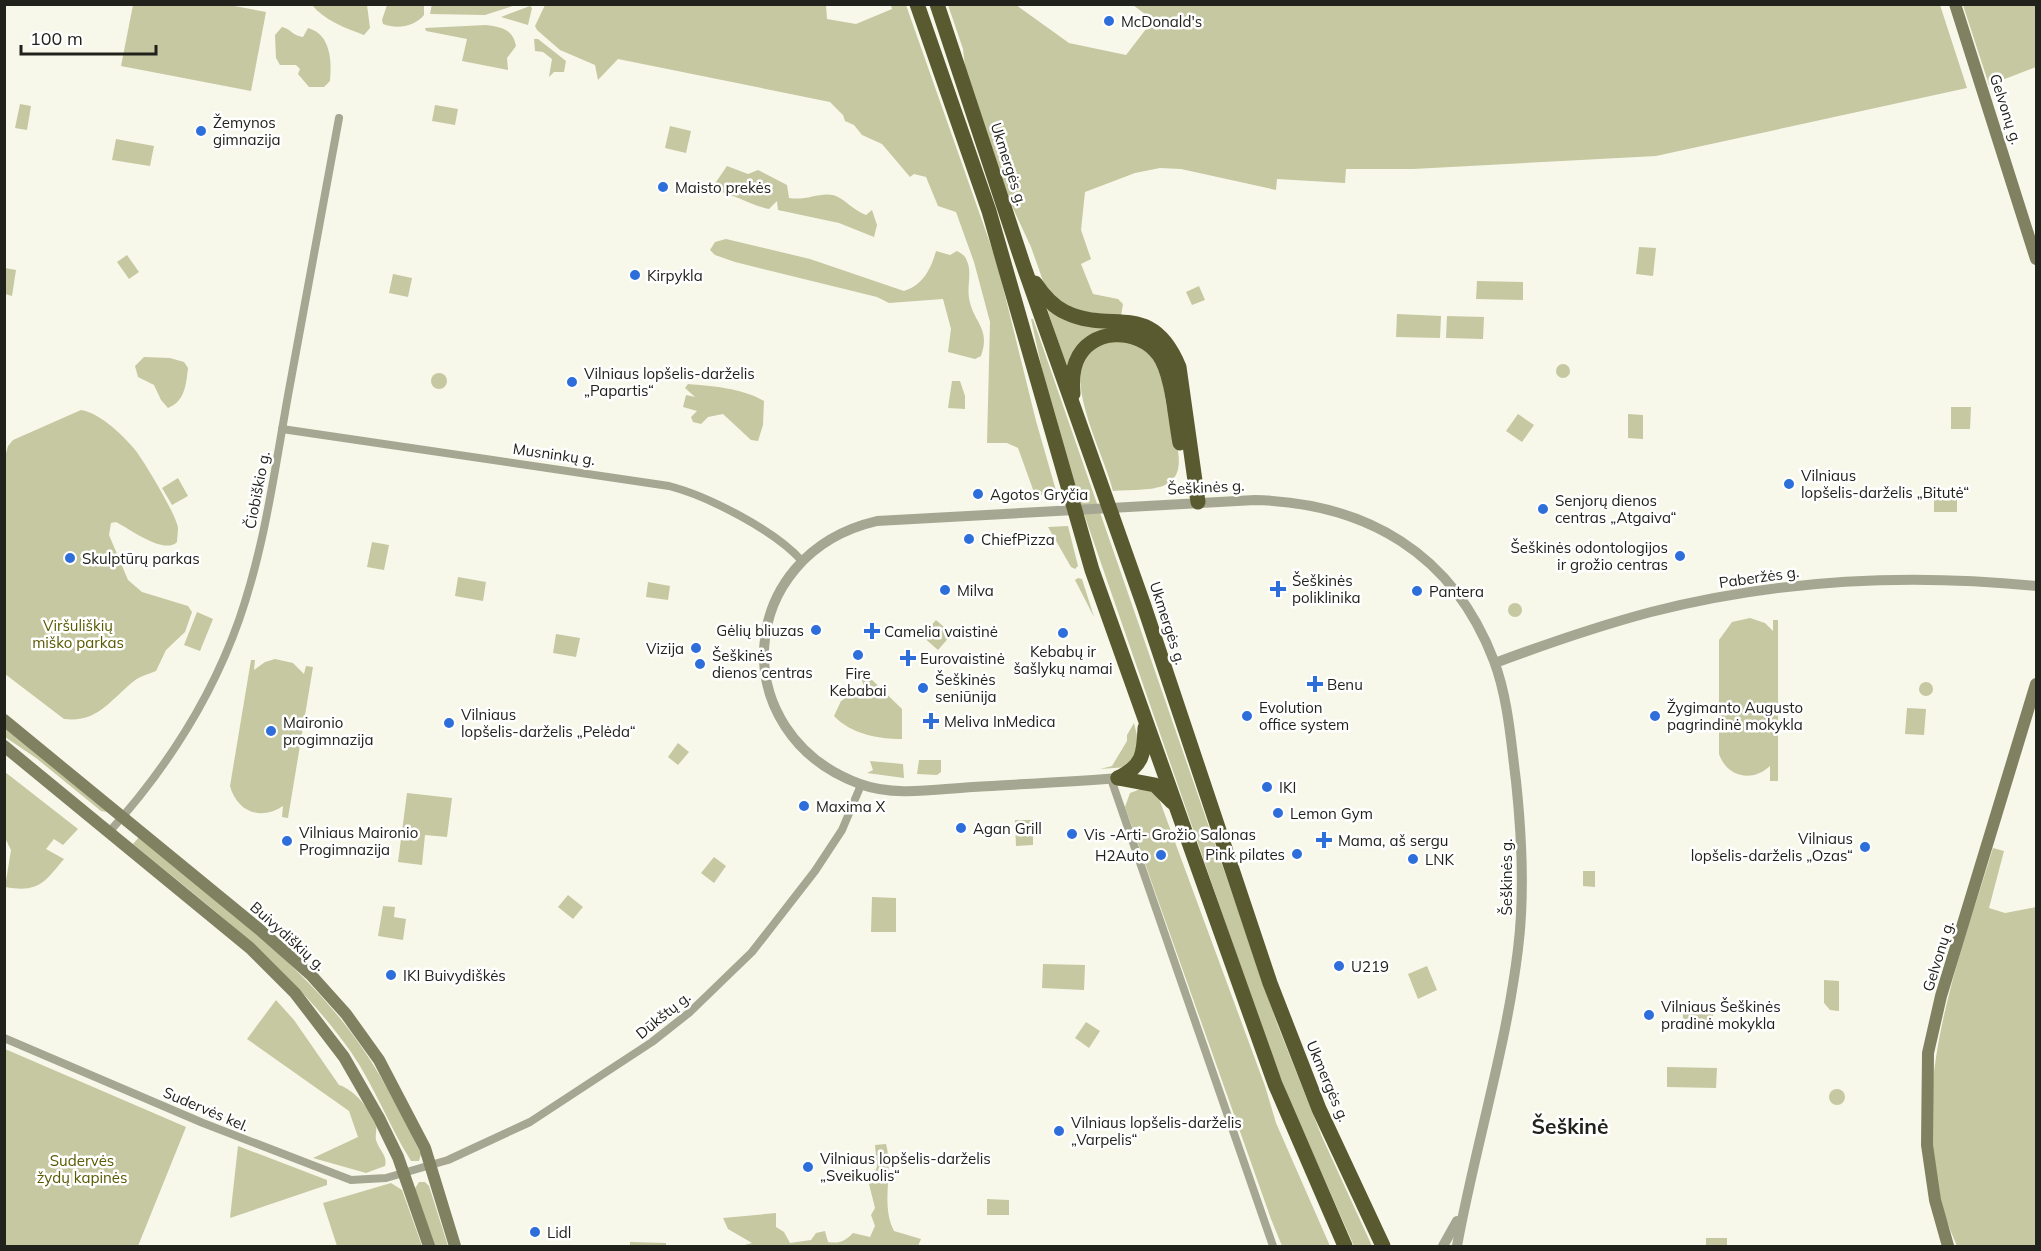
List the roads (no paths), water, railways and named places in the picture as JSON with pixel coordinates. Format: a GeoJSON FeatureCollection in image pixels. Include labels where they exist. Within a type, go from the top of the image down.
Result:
{"type":"FeatureCollection","features":[{"type":"Feature","properties":{"kind":"highway"},"geometry":{"type":"LineString","coordinates":[[917,4],[989,210],[1092,570],[1275,1084],[1345,1246]]}},
{"type":"Feature","properties":{"kind":"highway","name":"Ukmergės g."},"geometry":{"type":"LineString","coordinates":[[937,4],[1023,264],[1075,409],[1270,984],[1319,1109],[1383,1245]]}},
{"type":"Feature","properties":{"kind":"highway"},"geometry":{"type":"LineString","coordinates":[[1023,264],[1046,298],[1065,312],[1085,318],[1138,323],[1155,332],[1169,347],[1179,367],[1194,502]]}},
{"type":"Feature","properties":{"kind":"highway"},"geometry":{"type":"LineString","coordinates":[[1075,409],[1074,370],[1076,361],[1088,346],[1114,335],[1133,336],[1149,344],[1166,368],[1194,502]]}},
{"type":"Feature","properties":{"kind":"highway"},"geometry":{"type":"LineString","coordinates":[[1115,778],[1132,771],[1142,759],[1146,722]]}},
{"type":"Feature","properties":{"kind":"highway"},"geometry":{"type":"LineString","coordinates":[[1115,778],[1155,785],[1174,804]]}},
{"type":"Feature","properties":{"kind":"main road","name":"Gelvonų g."},"geometry":{"type":"LineString","coordinates":[[1955,4],[2037,258]]}},
{"type":"Feature","properties":{"kind":"main road","name":"Gelvonų g."},"geometry":{"type":"LineString","coordinates":[[1948,1246],[1935,1200],[1927,1145],[1928,1053],[1941,996],[2037,684]]}},
{"type":"Feature","properties":{"kind":"main road","name":"Buivydiškių g."},"geometry":{"type":"LineString","coordinates":[[4,720],[260,928],[311,975],[346,1014],[379,1060],[410,1115],[432,1165],[455,1246]]}},
{"type":"Feature","properties":{"kind":"main road"},"geometry":{"type":"LineString","coordinates":[[4,746],[250,948],[295,993],[354,1073],[398,1156],[429,1246]]}},
{"type":"Feature","properties":{"kind":"street","name":"Čiobiškio g."},"geometry":{"type":"LineString","coordinates":[[110,831],[124,816],[185,733],[231,640],[260,547],[339,118]]}},
{"type":"Feature","properties":{"kind":"street","name":"Musninkų g."},"geometry":{"type":"LineString","coordinates":[[282,429],[669,486],[710,500],[781,544],[802,561]]}},
{"type":"Feature","properties":{"kind":"street","name":"Šeškinės g."},"geometry":{"type":"LineString","coordinates":[[1115,778],[902,791],[861,785],[822,764],[799,745],[780,719],[765,678],[763,647],[768,616],[782,585],[802,561],[827,541],[877,521],[1194,502],[1255,500],[1306,504],[1351,515],[1391,533],[1420,555],[1447,582],[1478,626],[1495,663],[1513,756],[1522,857],[1522,902],[1510,1004],[1457,1246]]}},
{"type":"Feature","properties":{"kind":"street","name":"Paberžės g."},"geometry":{"type":"LineString","coordinates":[[1495,663],[1568,636],[1651,612],[1773,589],[1921,580],[2037,586]]}},
{"type":"Feature","properties":{"kind":"street"},"geometry":{"type":"LineString","coordinates":[[1115,778],[1273,1246]]}},
{"type":"Feature","properties":{"kind":"street","name":"Dūkštų g."},"geometry":{"type":"LineString","coordinates":[[402,1173],[476,1149],[530,1122],[652,1042],[690,1012],[752,952],[814,871],[842,830],[861,785]]}},
{"type":"Feature","properties":{"kind":"street","name":"Sudervės kel."},"geometry":{"type":"LineString","coordinates":[[4,1038],[203,1123],[339,1177],[363,1181],[402,1173]]}},
{"type":"Feature","properties":{"kind":"street"},"geometry":{"type":"LineString","coordinates":[[1443,1246],[1465,1204]]}},
{"type":"Feature","properties":{"kind":"place","name":"McDonald's"},"geometry":{"type":"Point","coordinates":[1109,21]}},
{"type":"Feature","properties":{"kind":"place","name":"Žemynos gimnazija"},"geometry":{"type":"Point","coordinates":[201,131]}},
{"type":"Feature","properties":{"kind":"place","name":"Maisto prekės"},"geometry":{"type":"Point","coordinates":[663,187]}},
{"type":"Feature","properties":{"kind":"place","name":"Kirpykla"},"geometry":{"type":"Point","coordinates":[635,275]}},
{"type":"Feature","properties":{"kind":"place","name":"Vilniaus lopšelis-darželis „Papartis“"},"geometry":{"type":"Point","coordinates":[572,382]}},
{"type":"Feature","properties":{"kind":"place","name":"Vilniaus lopšelis-darželis „Bitutė“"},"geometry":{"type":"Point","coordinates":[1789,484]}},
{"type":"Feature","properties":{"kind":"place","name":"Agotos Gryčia"},"geometry":{"type":"Point","coordinates":[978,494]}},
{"type":"Feature","properties":{"kind":"place","name":"Senjorų dienos centras „Atgaiva“"},"geometry":{"type":"Point","coordinates":[1543,509]}},
{"type":"Feature","properties":{"kind":"place","name":"ChiefPizza"},"geometry":{"type":"Point","coordinates":[969,539]}},
{"type":"Feature","properties":{"kind":"place","name":"Šeškinės odontologijos ir grožio centras"},"geometry":{"type":"Point","coordinates":[1680,556]}},
{"type":"Feature","properties":{"kind":"place","name":"Skulptūrų parkas"},"geometry":{"type":"Point","coordinates":[70,558]}},
{"type":"Feature","properties":{"kind":"place","name":"Šeškinės poliklinika"},"geometry":{"type":"Point","coordinates":[1278,589]}},
{"type":"Feature","properties":{"kind":"place","name":"Milva"},"geometry":{"type":"Point","coordinates":[945,590]}},
{"type":"Feature","properties":{"kind":"place","name":"Pantera"},"geometry":{"type":"Point","coordinates":[1417,591]}},
{"type":"Feature","properties":{"kind":"place","name":"Gėlių bliuzas"},"geometry":{"type":"Point","coordinates":[816,630]}},
{"type":"Feature","properties":{"kind":"place","name":"Camelia vaistinė"},"geometry":{"type":"Point","coordinates":[872,631]}},
{"type":"Feature","properties":{"kind":"place","name":"Kebabų ir šašlykų namai"},"geometry":{"type":"Point","coordinates":[1063,633]}},
{"type":"Feature","properties":{"kind":"place","name":"Vizija"},"geometry":{"type":"Point","coordinates":[696,648]}},
{"type":"Feature","properties":{"kind":"place","name":"Fire Kebabai"},"geometry":{"type":"Point","coordinates":[858,655]}},
{"type":"Feature","properties":{"kind":"place","name":"Eurovaistinė"},"geometry":{"type":"Point","coordinates":[908,658]}},
{"type":"Feature","properties":{"kind":"place","name":"Šeškinės dienos centras"},"geometry":{"type":"Point","coordinates":[700,664]}},
{"type":"Feature","properties":{"kind":"place","name":"Benu"},"geometry":{"type":"Point","coordinates":[1315,684]}},
{"type":"Feature","properties":{"kind":"place","name":"Šeškinės seniūnija"},"geometry":{"type":"Point","coordinates":[923,688]}},
{"type":"Feature","properties":{"kind":"place","name":"Evolution office system"},"geometry":{"type":"Point","coordinates":[1247,716]}},
{"type":"Feature","properties":{"kind":"place","name":"Žygimanto Augusto pagrindinė mokykla"},"geometry":{"type":"Point","coordinates":[1655,716]}},
{"type":"Feature","properties":{"kind":"place","name":"Meliva InMedica"},"geometry":{"type":"Point","coordinates":[931,721]}},
{"type":"Feature","properties":{"kind":"place","name":"Vilniaus lopšelis-darželis „Pelėda“"},"geometry":{"type":"Point","coordinates":[449,723]}},
{"type":"Feature","properties":{"kind":"place","name":"Maironio progimnazija"},"geometry":{"type":"Point","coordinates":[271,731]}},
{"type":"Feature","properties":{"kind":"place","name":"IKI"},"geometry":{"type":"Point","coordinates":[1267,787]}},
{"type":"Feature","properties":{"kind":"place","name":"Maxima X"},"geometry":{"type":"Point","coordinates":[804,806]}},
{"type":"Feature","properties":{"kind":"place","name":"Lemon Gym"},"geometry":{"type":"Point","coordinates":[1278,813]}},
{"type":"Feature","properties":{"kind":"place","name":"Agan Grill"},"geometry":{"type":"Point","coordinates":[961,828]}},
{"type":"Feature","properties":{"kind":"place","name":"Vis -Arti- Grožio Salonas"},"geometry":{"type":"Point","coordinates":[1072,834]}},
{"type":"Feature","properties":{"kind":"place","name":"Mama, aš sergu"},"geometry":{"type":"Point","coordinates":[1324,840]}},
{"type":"Feature","properties":{"kind":"place","name":"Vilniaus Maironio Progimnazija"},"geometry":{"type":"Point","coordinates":[287,841]}},
{"type":"Feature","properties":{"kind":"place","name":"Vilniaus lopšelis-darželis „Ozas“"},"geometry":{"type":"Point","coordinates":[1865,847]}},
{"type":"Feature","properties":{"kind":"place","name":"Pink pilates"},"geometry":{"type":"Point","coordinates":[1297,854]}},
{"type":"Feature","properties":{"kind":"place","name":"H2Auto"},"geometry":{"type":"Point","coordinates":[1161,855]}},
{"type":"Feature","properties":{"kind":"place","name":"LNK"},"geometry":{"type":"Point","coordinates":[1413,859]}},
{"type":"Feature","properties":{"kind":"place","name":"U219"},"geometry":{"type":"Point","coordinates":[1339,966]}},
{"type":"Feature","properties":{"kind":"place","name":"IKI Buivydiškės"},"geometry":{"type":"Point","coordinates":[391,975]}},
{"type":"Feature","properties":{"kind":"place","name":"Vilniaus Šeškinės pradinė mokykla"},"geometry":{"type":"Point","coordinates":[1649,1015]}},
{"type":"Feature","properties":{"kind":"place","name":"Vilniaus lopšelis-darželis „Varpelis“"},"geometry":{"type":"Point","coordinates":[1059,1131]}},
{"type":"Feature","properties":{"kind":"place","name":"Vilniaus lopšelis-darželis „Sveikuolis“"},"geometry":{"type":"Point","coordinates":[808,1167]}},
{"type":"Feature","properties":{"kind":"place","name":"Lidl"},"geometry":{"type":"Point","coordinates":[535,1232]}},
{"type":"Feature","properties":{"kind":"district","name":"Šeškinė"},"geometry":{"type":"Point","coordinates":[1570,1126]}},
{"type":"Feature","properties":{"kind":"park label","name":"Viršuliškių miško parkas"},"geometry":{"type":"Point","coordinates":[78,634]}},
{"type":"Feature","properties":{"kind":"park label","name":"Sudervės žydų kapinės"},"geometry":{"type":"Point","coordinates":[82,1168]}}]}
